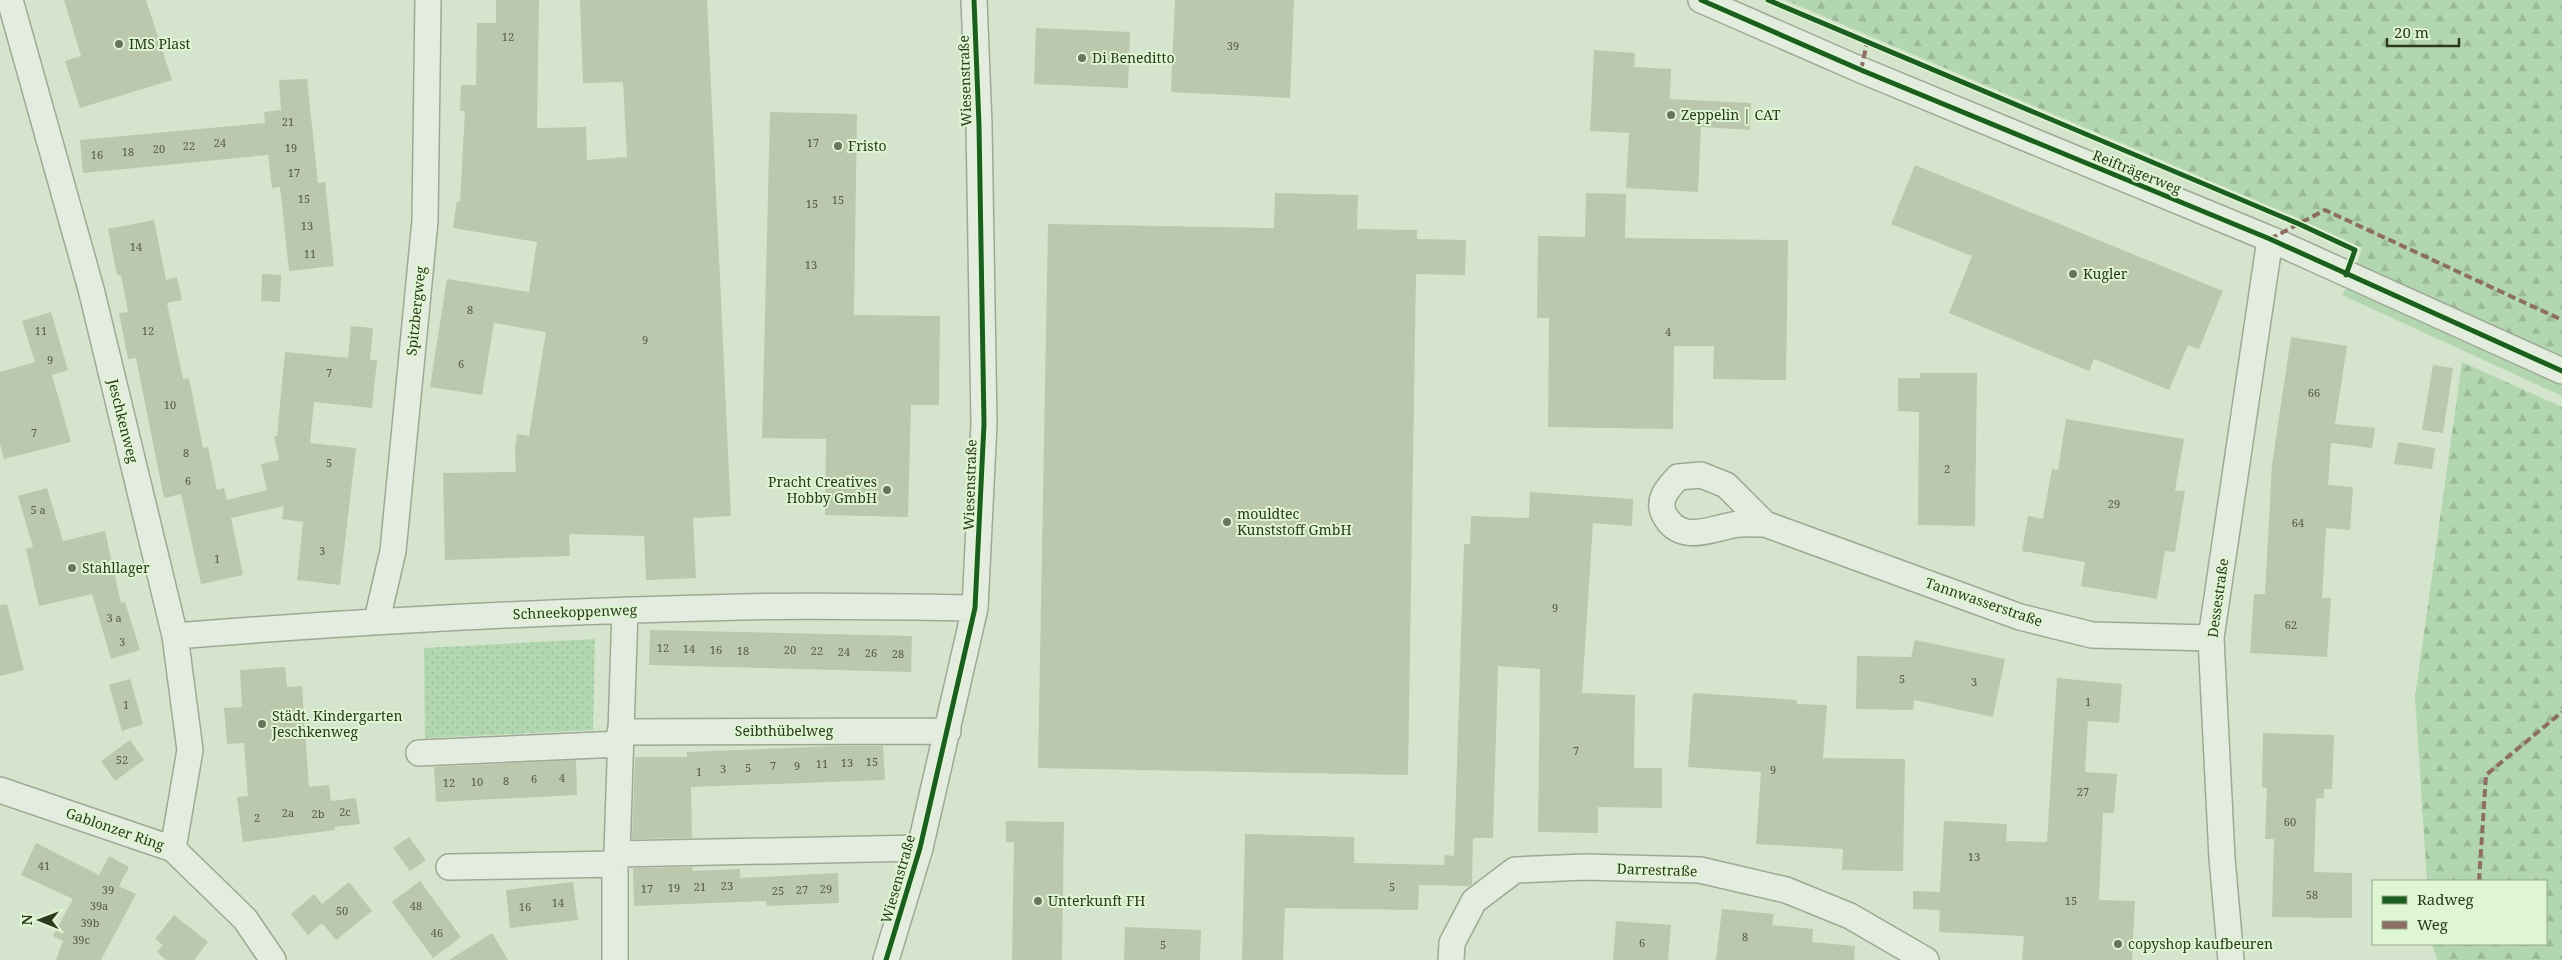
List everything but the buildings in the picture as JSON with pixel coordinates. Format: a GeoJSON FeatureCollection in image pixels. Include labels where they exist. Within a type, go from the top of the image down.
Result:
{"type":"FeatureCollection","features":[{"type":"Feature","properties":{"kind":"street","name":"Jeschkenweg"},"geometry":{"type":"LineString","coordinates":[[10,0],[9,29],[91,289],[175,636],[190,750],[174,849]]}},
{"type":"Feature","properties":{"kind":"street","name":"Spitzbergweg"},"geometry":{"type":"LineString","coordinates":[[377,620],[393,551],[424,221],[428,0]]}},
{"type":"Feature","properties":{"kind":"street","name":"Wiesenstraße"},"geometry":{"type":"LineString","coordinates":[[886,960],[920,848],[975,608],[984,424],[979,125],[974,0]]}},
{"type":"Feature","properties":{"kind":"street","name":"Reifträgerweg"},"geometry":{"type":"LineString","coordinates":[[1701,0],[1861,70],[2270,239],[2562,371]]}},
{"type":"Feature","properties":{"kind":"street","name":"Dessestraße"},"geometry":{"type":"LineString","coordinates":[[2231,960],[2222,858],[2211,638],[2270,239]]}},
{"type":"Feature","properties":{"kind":"street","name":"Tannwasserstraße"},"geometry":{"type":"LineString","coordinates":[[1765,524],[2038,621],[2092,635],[2211,638]]}},
{"type":"Feature","properties":{"kind":"street","name":"Schneekoppenweg"},"geometry":{"type":"LineString","coordinates":[[175,636],[377,620],[625,610],[744,606],[975,608]]}},
{"type":"Feature","properties":{"kind":"street"},"geometry":{"type":"LineString","coordinates":[[614,960],[625,610]]}},
{"type":"Feature","properties":{"kind":"street","name":"Seibthübelweg"},"geometry":{"type":"LineString","coordinates":[[419,753],[620,738],[948,730]]}},
{"type":"Feature","properties":{"kind":"street","name":"Gablonzer Ring"},"geometry":{"type":"LineString","coordinates":[[0,790],[174,849],[245,919],[273,960]]}},
{"type":"Feature","properties":{"kind":"street"},"geometry":{"type":"LineString","coordinates":[[449,867],[920,848]]}},
{"type":"Feature","properties":{"kind":"street","name":"Darrestraße"},"geometry":{"type":"LineString","coordinates":[[1451,960],[1452,943],[1474,901],[1514,870],[1585,867],[1700,870],[1786,890],[1850,916],[1926,960]]}},
{"type":"Feature","properties":{"kind":"green space"},"geometry":{"type":"Polygon","coordinates":[[[1785,0],[2562,0],[2562,361],[2356,266],[2362,248],[2300,219],[1785,0]]]}},
{"type":"Feature","properties":{"kind":"green space"},"geometry":{"type":"Polygon","coordinates":[[[2347,288],[2562,386],[2562,396],[2342,295],[2347,288]]]}},
{"type":"Feature","properties":{"kind":"green space"},"geometry":{"type":"Polygon","coordinates":[[[2462,362],[2562,407],[2562,960],[2437,960],[2432,945],[2547,945],[2547,880],[2427,880],[2415,697],[2462,362]]]}},
{"type":"Feature","properties":{"kind":"green space"},"geometry":{"type":"Polygon","coordinates":[[[595,639],[593,730],[425,738],[424,648],[595,639]]]}},
{"type":"Feature","properties":{"kind":"marked path"},"geometry":{"type":"LineString","coordinates":[[1861,70],[1867,43]]}},
{"type":"Feature","properties":{"kind":"marked path"},"geometry":{"type":"LineString","coordinates":[[2270,239],[2325,210],[2562,320]]}},
{"type":"Feature","properties":{"kind":"marked path"},"geometry":{"type":"LineString","coordinates":[[2479,880],[2486,775],[2562,712]]}},
{"type":"Feature","properties":{"kind":"cycle path"},"geometry":{"type":"LineString","coordinates":[[886,960],[920,848],[975,608],[984,424],[979,125],[974,0]]}},
{"type":"Feature","properties":{"kind":"cycle path"},"geometry":{"type":"LineString","coordinates":[[1701,0],[1861,70],[2270,239],[2562,371]]}},
{"type":"Feature","properties":{"kind":"cycle path"},"geometry":{"type":"LineString","coordinates":[[1768,0],[2299,224],[2355,250],[2346,275]]}},
{"type":"Feature","properties":{"kind":"place","name":"IMS Plast"},"geometry":{"type":"Point","coordinates":[119,44]}},
{"type":"Feature","properties":{"kind":"place","name":"Di Beneditto"},"geometry":{"type":"Point","coordinates":[1082,58]}},
{"type":"Feature","properties":{"kind":"place","name":"Zeppelin | CAT"},"geometry":{"type":"Point","coordinates":[1671,115]}},
{"type":"Feature","properties":{"kind":"place","name":"Fristo"},"geometry":{"type":"Point","coordinates":[838,146]}},
{"type":"Feature","properties":{"kind":"place","name":"Kugler"},"geometry":{"type":"Point","coordinates":[2073,274]}},
{"type":"Feature","properties":{"kind":"place","name":"Pracht Creatives Hobby GmbH"},"geometry":{"type":"Point","coordinates":[887,490]}},
{"type":"Feature","properties":{"kind":"place","name":"mouldtec Kunststoff GmbH"},"geometry":{"type":"Point","coordinates":[1227,522]}},
{"type":"Feature","properties":{"kind":"place","name":"Stahllager"},"geometry":{"type":"Point","coordinates":[72,568]}},
{"type":"Feature","properties":{"kind":"place","name":"Städt. Kindergarten Jeschkenweg"},"geometry":{"type":"Point","coordinates":[262,724]}},
{"type":"Feature","properties":{"kind":"place","name":"Unterkunft FH"},"geometry":{"type":"Point","coordinates":[1038,901]}},
{"type":"Feature","properties":{"kind":"place","name":"copyshop kaufbeuren"},"geometry":{"type":"Point","coordinates":[2118,944]}}]}
